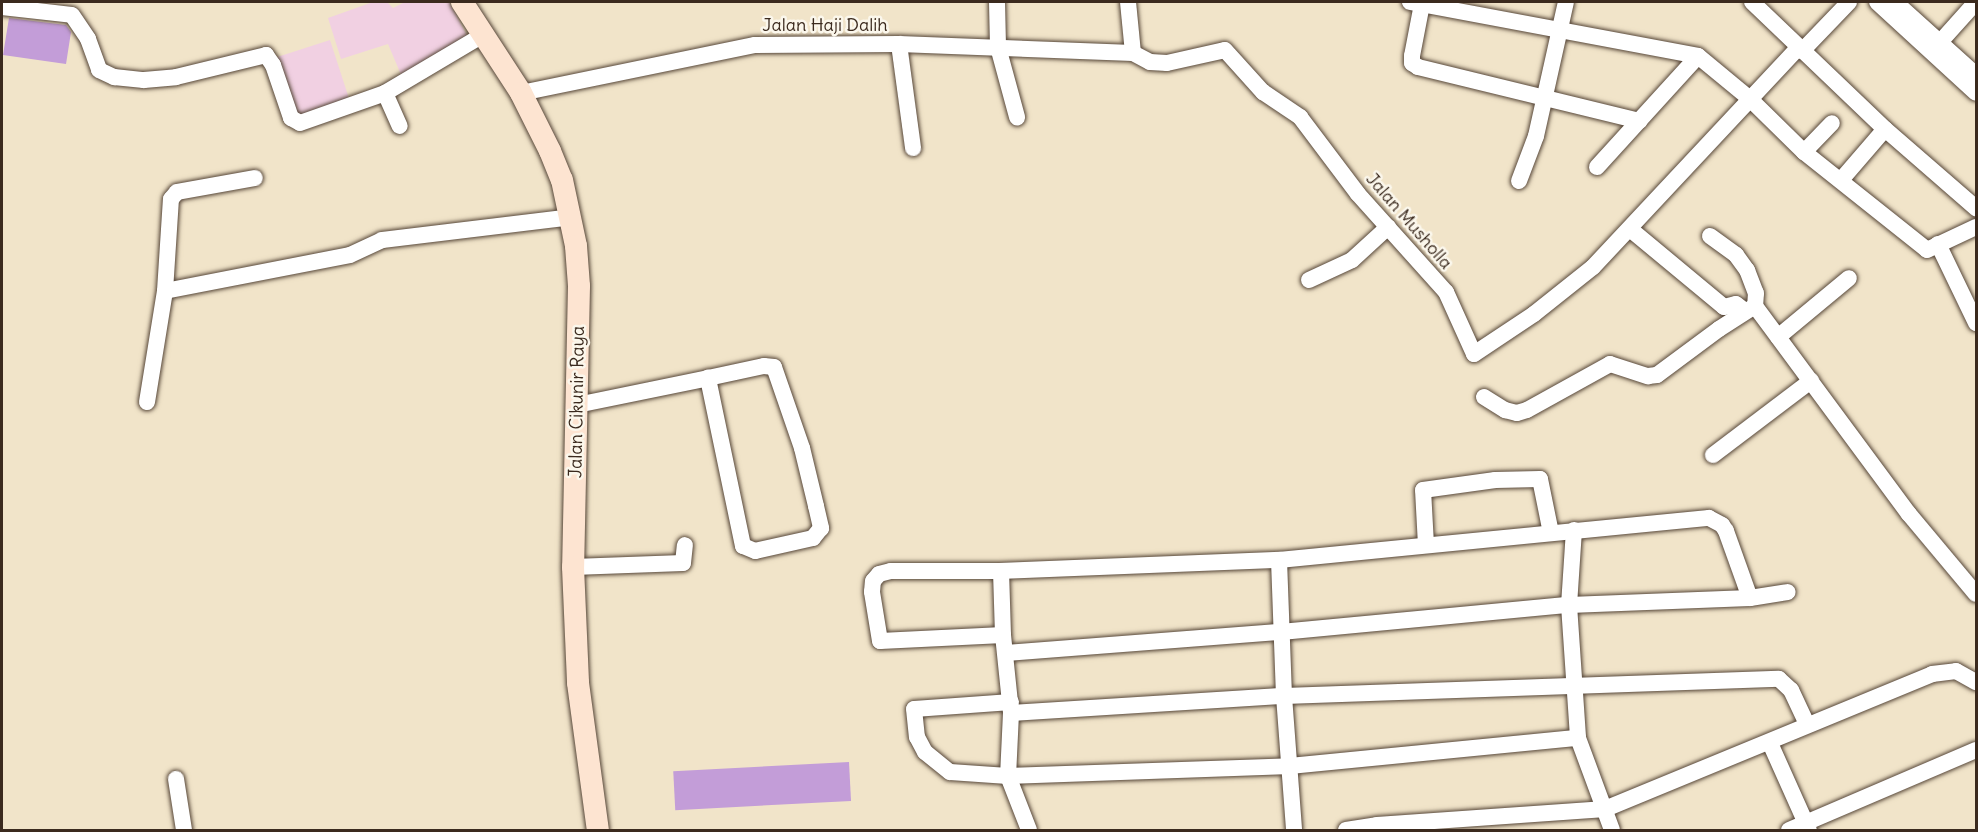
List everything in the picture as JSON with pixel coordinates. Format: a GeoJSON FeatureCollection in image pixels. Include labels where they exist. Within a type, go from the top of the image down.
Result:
{"type":"FeatureCollection","features":[{"type":"Feature","properties":{"kind":"street","name":"Jalan Cikunir Raya"},"geometry":{"type":"LineString","coordinates":[[462,2],[521,93],[562,180],[576,246],[579,286],[573,567],[579,683],[598,831]]}},
{"type":"Feature","properties":{"kind":"street"},"geometry":{"type":"LineString","coordinates":[[997,2],[998,47],[1017,117]]}},
{"type":"Feature","properties":{"kind":"street"},"geometry":{"type":"LineString","coordinates":[[1128,2],[1133,53]]}},
{"type":"Feature","properties":{"kind":"street"},"geometry":{"type":"LineString","coordinates":[[1519,181],[1536,136],[1566,2]]}},
{"type":"Feature","properties":{"kind":"street"},"geometry":{"type":"LineString","coordinates":[[1752,2],[1885,129],[1977,208]]}},
{"type":"Feature","properties":{"kind":"street"},"geometry":{"type":"LineString","coordinates":[[1849,2],[1750,99],[1630,229],[1724,307],[1736,304],[1750,309],[1778,337],[1909,514],[1977,594]]}},
{"type":"Feature","properties":{"kind":"street"},"geometry":{"type":"LineString","coordinates":[[1877,2],[1977,75]]}},
{"type":"Feature","properties":{"kind":"street"},"geometry":{"type":"LineString","coordinates":[[1895,2],[1977,93]]}},
{"type":"Feature","properties":{"kind":"street"},"geometry":{"type":"LineString","coordinates":[[1936,46],[1976,2]]}},
{"type":"Feature","properties":{"kind":"street"},"geometry":{"type":"LineString","coordinates":[[1640,121],[1546,96],[1418,67],[1412,63],[1416,3],[1698,56],[1750,99],[1804,152],[1927,250],[1977,227]]}},
{"type":"Feature","properties":{"kind":"street"},"geometry":{"type":"LineString","coordinates":[[2,7],[72,15],[88,39],[99,70],[114,77],[144,80],[176,77],[266,55],[273,65],[291,118],[300,123],[386,93],[483,35]]}},
{"type":"Feature","properties":{"kind":"street"},"geometry":{"type":"LineString","coordinates":[[899,44],[914,148]]}},
{"type":"Feature","properties":{"kind":"street","name":"Jalan Haji Dalih"},"geometry":{"type":"LineString","coordinates":[[521,93],[755,45],[899,44],[1133,53]]}},
{"type":"Feature","properties":{"kind":"street","name":"Jalan Musholla"},"geometry":{"type":"LineString","coordinates":[[1133,53],[1150,62],[1167,63],[1225,50],[1263,92],[1300,117],[1358,194],[1446,292],[1474,354],[1570,287],[1630,229]]}},
{"type":"Feature","properties":{"kind":"street"},"geometry":{"type":"LineString","coordinates":[[1597,167],[1698,56]]}},
{"type":"Feature","properties":{"kind":"street"},"geometry":{"type":"LineString","coordinates":[[386,93],[400,126]]}},
{"type":"Feature","properties":{"kind":"street"},"geometry":{"type":"LineString","coordinates":[[1804,152],[1832,123]]}},
{"type":"Feature","properties":{"kind":"street"},"geometry":{"type":"LineString","coordinates":[[1841,180],[1885,129]]}},
{"type":"Feature","properties":{"kind":"street"},"geometry":{"type":"LineString","coordinates":[[147,402],[165,291],[171,199],[177,192],[255,178]]}},
{"type":"Feature","properties":{"kind":"street"},"geometry":{"type":"LineString","coordinates":[[165,291],[350,255],[382,240],[571,217]]}},
{"type":"Feature","properties":{"kind":"street"},"geometry":{"type":"LineString","coordinates":[[1309,280],[1352,260],[1388,227]]}},
{"type":"Feature","properties":{"kind":"street"},"geometry":{"type":"LineString","coordinates":[[1484,397],[1505,410],[1517,413],[1527,410],[1610,364],[1648,376],[1657,375],[1750,309],[1756,293],[1747,270],[1736,255],[1710,236]]}},
{"type":"Feature","properties":{"kind":"street"},"geometry":{"type":"LineString","coordinates":[[1938,244],[1977,323]]}},
{"type":"Feature","properties":{"kind":"street"},"geometry":{"type":"LineString","coordinates":[[1778,337],[1849,278]]}},
{"type":"Feature","properties":{"kind":"street"},"geometry":{"type":"LineString","coordinates":[[577,405],[708,378],[769,366],[776,370],[802,448],[821,528],[813,538],[755,551],[743,546],[708,378]]}},
{"type":"Feature","properties":{"kind":"street"},"geometry":{"type":"LineString","coordinates":[[1713,455],[1811,381]]}},
{"type":"Feature","properties":{"kind":"street"},"geometry":{"type":"LineString","coordinates":[[1426,545],[1422,510],[1424,490],[1495,480],[1540,479],[1551,532]]}},
{"type":"Feature","properties":{"kind":"street"},"geometry":{"type":"LineString","coordinates":[[1003,635],[880,641],[872,592],[873,581],[879,574],[891,571],[1001,571],[1280,560],[1709,518],[1722,525],[1729,537],[1750,598]]}},
{"type":"Feature","properties":{"kind":"street"},"geometry":{"type":"LineString","coordinates":[[1574,530],[1569,605],[1578,738],[1612,831]]}},
{"type":"Feature","properties":{"kind":"street"},"geometry":{"type":"LineString","coordinates":[[573,567],[683,563],[685,545]]}},
{"type":"Feature","properties":{"kind":"street"},"geometry":{"type":"LineString","coordinates":[[1280,560],[1284,696],[1294,831]]}},
{"type":"Feature","properties":{"kind":"street"},"geometry":{"type":"LineString","coordinates":[[1001,571],[1003,635],[1011,708],[1008,776],[1029,831]]}},
{"type":"Feature","properties":{"kind":"street"},"geometry":{"type":"LineString","coordinates":[[1006,653],[1281,632],[1569,605],[1750,598],[1788,592]]}},
{"type":"Feature","properties":{"kind":"street"},"geometry":{"type":"LineString","coordinates":[[1346,831],[1605,809],[1770,743],[1807,724],[1932,674],[1956,671],[1977,682]]}},
{"type":"Feature","properties":{"kind":"street"},"geometry":{"type":"LineString","coordinates":[[1578,738],[1290,766],[1008,776],[950,772],[925,752],[917,737],[914,709],[1011,708],[1779,679],[1791,690],[1807,724]]}},
{"type":"Feature","properties":{"kind":"street"},"geometry":{"type":"LineString","coordinates":[[1770,743],[1807,827]]}},
{"type":"Feature","properties":{"kind":"street"},"geometry":{"type":"LineString","coordinates":[[1789,831],[1807,827],[1977,750]]}},
{"type":"Feature","properties":{"kind":"street"},"geometry":{"type":"LineString","coordinates":[[176,779],[184,831]]}},
{"type":"Feature","properties":{"kind":"shaded area"},"geometry":{"type":"Polygon","coordinates":[[[373,2],[387,2],[393,8],[405,2],[449,2],[469,39],[402,77],[388,44],[341,59],[328,18],[373,2]]]}},
{"type":"Feature","properties":{"kind":"shaded area"},"geometry":{"type":"Polygon","coordinates":[[[330,40],[351,104],[296,121],[276,58],[330,40]]]}},
{"type":"Feature","properties":{"kind":"building"},"geometry":{"type":"Polygon","coordinates":[[[9,18],[66,25],[71,32],[66,64],[3,55],[9,18]]]}},
{"type":"Feature","properties":{"kind":"building"},"geometry":{"type":"Polygon","coordinates":[[[849,762],[851,801],[675,810],[673,771],[849,762]]]}}]}
